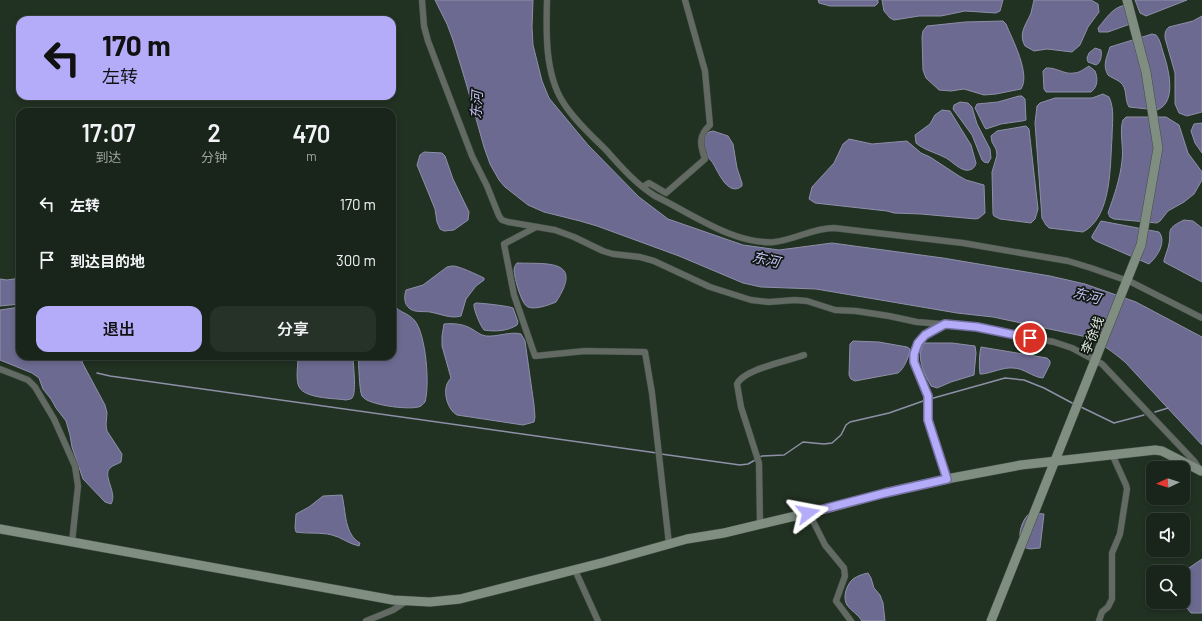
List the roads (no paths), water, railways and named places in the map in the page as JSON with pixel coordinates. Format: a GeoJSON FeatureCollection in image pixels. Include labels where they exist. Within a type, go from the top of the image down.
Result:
{"type":"FeatureCollection","features":[{"type":"Feature","properties":{"kind":"street"},"geometry":{"type":"LineString","coordinates":[[422,0],[424,26],[428,41],[464,138],[487,186],[499,216],[505,222],[565,233],[608,253],[640,257],[654,261],[710,287],[751,300],[769,302],[803,300],[835,310],[869,313],[917,322],[977,327],[1054,342],[1072,348],[1102,364],[1194,461],[1201,472]]}},
{"type":"Feature","properties":{"kind":"street"},"geometry":{"type":"LineString","coordinates":[[547,0],[546,34],[549,57],[555,84],[562,101],[595,139],[643,187],[655,196],[727,232],[751,241],[782,241],[820,230],[834,228],[964,244],[1048,257],[1085,266],[1131,282],[1202,318]]}},
{"type":"Feature","properties":{"kind":"street"},"geometry":{"type":"LineString","coordinates":[[643,187],[649,183],[666,194],[704,158],[701,141],[703,133],[710,126],[708,87],[685,0]]}},
{"type":"Feature","properties":{"kind":"street","name":"李徐线"},"geometry":{"type":"LineString","coordinates":[[991,621],[1141,245],[1158,148],[1146,72],[1127,0]]}},
{"type":"Feature","properties":{"kind":"street"},"geometry":{"type":"LineString","coordinates":[[536,227],[504,244],[514,295],[534,356],[584,351],[645,352],[652,393],[669,544]]}},
{"type":"Feature","properties":{"kind":"street"},"geometry":{"type":"LineString","coordinates":[[945,324],[922,337],[914,354],[914,362],[928,396],[928,420],[947,479]]}},
{"type":"Feature","properties":{"kind":"street"},"geometry":{"type":"LineString","coordinates":[[760,524],[759,468],[737,389],[738,382],[745,376],[768,366],[804,355]]}},
{"type":"Feature","properties":{"kind":"street"},"geometry":{"type":"LineString","coordinates":[[0,369],[28,380],[35,387],[54,419],[75,466],[78,486],[72,542]]}},
{"type":"Feature","properties":{"kind":"street"},"geometry":{"type":"LineString","coordinates":[[0,529],[405,602],[430,602],[460,599],[575,570],[669,544],[808,513],[947,479],[1021,465],[1150,450],[1162,451],[1201,472]]}},
{"type":"Feature","properties":{"kind":"street"},"geometry":{"type":"LineString","coordinates":[[1099,621],[1102,612],[1108,607],[1112,599],[1112,553],[1120,534],[1127,489],[1112,454]]}},
{"type":"Feature","properties":{"kind":"street"},"geometry":{"type":"LineString","coordinates":[[808,513],[825,545],[844,568],[844,576],[836,601],[851,621]]}},
{"type":"Feature","properties":{"kind":"street"},"geometry":{"type":"LineString","coordinates":[[575,570],[598,621]]}},
{"type":"Feature","properties":{"kind":"street"},"geometry":{"type":"LineString","coordinates":[[366,621],[393,610],[405,602]]}},
{"type":"Feature","properties":{"kind":"water","name":"东河"},"geometry":{"type":"Polygon","coordinates":[[[435,0],[533,0],[533,45],[542,81],[549,98],[588,145],[639,197],[668,219],[743,245],[779,250],[832,243],[943,258],[1050,276],[1085,284],[1136,302],[1202,337],[1202,445],[1125,362],[1107,348],[1087,337],[993,317],[957,313],[816,289],[761,287],[743,283],[679,256],[597,226],[544,212],[528,205],[505,187],[499,180],[490,164],[453,40],[435,0]]]}},
{"type":"Feature","properties":{"kind":"water"},"geometry":{"type":"Polygon","coordinates":[[[818,0],[878,0],[878,3],[875,6],[830,6],[819,3],[818,0]]]}},
{"type":"Feature","properties":{"kind":"water"},"geometry":{"type":"Polygon","coordinates":[[[882,0],[1003,0],[1000,11],[996,13],[965,11],[941,16],[919,16],[894,20],[884,11],[882,0]]]}},
{"type":"Feature","properties":{"kind":"water"},"geometry":{"type":"Polygon","coordinates":[[[1034,0],[1091,0],[1098,4],[1099,12],[1088,27],[1080,45],[1072,52],[1047,49],[1034,51],[1025,46],[1022,37],[1034,0]]]}},
{"type":"Feature","properties":{"kind":"water"},"geometry":{"type":"Polygon","coordinates":[[[1135,0],[1187,0],[1146,16],[1140,13],[1135,0]]]}},
{"type":"Feature","properties":{"kind":"water"},"geometry":{"type":"Polygon","coordinates":[[[1126,5],[1133,23],[1108,32],[1099,32],[1098,28],[1113,11],[1126,5]]]}},
{"type":"Feature","properties":{"kind":"water"},"geometry":{"type":"Polygon","coordinates":[[[1202,16],[1202,112],[1187,116],[1179,113],[1175,104],[1175,73],[1165,38],[1165,33],[1169,27],[1193,21],[1202,16]]]}},
{"type":"Feature","properties":{"kind":"water"},"geometry":{"type":"Polygon","coordinates":[[[1003,21],[1006,24],[1020,56],[1024,75],[1021,89],[984,95],[964,89],[951,91],[939,90],[926,78],[923,70],[922,37],[923,31],[927,26],[965,22],[1003,21]]]}},
{"type":"Feature","properties":{"kind":"water"},"geometry":{"type":"Polygon","coordinates":[[[1152,34],[1156,35],[1158,38],[1167,66],[1170,84],[1168,100],[1157,110],[1129,107],[1124,87],[1108,75],[1106,71],[1106,58],[1110,47],[1152,34]]]}},
{"type":"Feature","properties":{"kind":"water"},"geometry":{"type":"Polygon","coordinates":[[[1095,48],[1101,50],[1100,61],[1096,65],[1088,62],[1087,58],[1089,53],[1095,48]]]}},
{"type":"Feature","properties":{"kind":"water"},"geometry":{"type":"Polygon","coordinates":[[[1089,66],[1095,71],[1097,77],[1095,88],[1091,92],[1046,92],[1044,89],[1043,71],[1046,68],[1071,73],[1082,71],[1089,66]]]}},
{"type":"Feature","properties":{"kind":"water"},"geometry":{"type":"Polygon","coordinates":[[[1103,94],[1109,97],[1113,117],[1110,176],[1104,203],[1099,215],[1092,225],[1083,232],[1049,228],[1042,218],[1035,123],[1037,106],[1040,103],[1055,98],[1092,98],[1103,94]]]}},
{"type":"Feature","properties":{"kind":"water"},"geometry":{"type":"Polygon","coordinates":[[[1022,96],[1025,99],[1026,120],[985,128],[975,108],[977,104],[998,102],[1022,96]]]}},
{"type":"Feature","properties":{"kind":"water"},"geometry":{"type":"Polygon","coordinates":[[[960,102],[968,103],[972,107],[977,124],[990,149],[991,158],[988,163],[982,160],[972,135],[953,109],[954,105],[960,102]]]}},
{"type":"Feature","properties":{"kind":"water"},"geometry":{"type":"Polygon","coordinates":[[[942,110],[950,111],[971,145],[976,163],[974,168],[971,170],[962,169],[947,158],[916,143],[915,135],[930,124],[935,115],[942,110]]]}},
{"type":"Feature","properties":{"kind":"water"},"geometry":{"type":"Polygon","coordinates":[[[1126,117],[1166,117],[1179,125],[1188,153],[1202,172],[1202,180],[1194,194],[1184,202],[1168,211],[1157,223],[1114,219],[1110,217],[1108,213],[1121,168],[1121,134],[1123,120],[1126,117]]]}},
{"type":"Feature","properties":{"kind":"water"},"geometry":{"type":"Polygon","coordinates":[[[1202,123],[1202,153],[1195,143],[1191,131],[1194,124],[1202,123]]]}},
{"type":"Feature","properties":{"kind":"water"},"geometry":{"type":"Polygon","coordinates":[[[1026,126],[1029,129],[1038,209],[1035,219],[1031,223],[1000,219],[993,214],[992,172],[997,155],[991,136],[997,131],[1026,126]]]}},
{"type":"Feature","properties":{"kind":"water"},"geometry":{"type":"Polygon","coordinates":[[[713,131],[728,136],[733,144],[737,168],[742,183],[742,186],[737,189],[729,187],[725,183],[705,152],[705,137],[709,132],[713,131]]]}},
{"type":"Feature","properties":{"kind":"water"},"geometry":{"type":"Polygon","coordinates":[[[849,139],[872,144],[907,141],[921,153],[930,157],[966,180],[984,185],[985,213],[976,219],[894,213],[815,203],[809,199],[812,187],[834,163],[843,144],[849,139]]]}},
{"type":"Feature","properties":{"kind":"water"},"geometry":{"type":"Polygon","coordinates":[[[424,152],[442,153],[445,156],[453,179],[469,212],[468,220],[454,230],[444,231],[440,229],[437,222],[435,209],[417,165],[420,155],[424,152]]]}},
{"type":"Feature","properties":{"kind":"water"},"geometry":{"type":"Polygon","coordinates":[[[1184,220],[1193,221],[1202,228],[1202,282],[1164,262],[1168,250],[1170,231],[1173,226],[1184,220]]]}},
{"type":"Feature","properties":{"kind":"water"},"geometry":{"type":"Polygon","coordinates":[[[1101,221],[1159,232],[1162,240],[1158,253],[1149,264],[1096,241],[1092,238],[1092,236],[1101,221]]]}},
{"type":"Feature","properties":{"kind":"water"},"geometry":{"type":"Polygon","coordinates":[[[517,263],[550,264],[559,267],[564,271],[566,278],[564,288],[556,302],[538,308],[531,308],[525,305],[519,291],[514,271],[517,263]]]}},
{"type":"Feature","properties":{"kind":"water"},"geometry":{"type":"Polygon","coordinates":[[[452,266],[484,278],[484,280],[476,286],[466,299],[461,316],[450,317],[430,312],[416,311],[411,310],[407,306],[405,300],[406,290],[423,285],[447,267],[452,266]]]}},
{"type":"Feature","properties":{"kind":"water"},"geometry":{"type":"Polygon","coordinates":[[[0,279],[16,279],[16,304],[0,306],[0,279]]]}},
{"type":"Feature","properties":{"kind":"water"},"geometry":{"type":"Polygon","coordinates":[[[474,304],[513,308],[518,322],[517,325],[510,329],[493,331],[484,330],[479,322],[475,310],[474,304]]]}},
{"type":"Feature","properties":{"kind":"water"},"geometry":{"type":"Polygon","coordinates":[[[396,307],[415,321],[422,337],[427,373],[425,402],[419,407],[406,408],[371,402],[362,396],[358,360],[396,360],[396,307]]]}},
{"type":"Feature","properties":{"kind":"water"},"geometry":{"type":"Polygon","coordinates":[[[16,308],[16,360],[82,360],[105,405],[107,413],[107,431],[122,454],[121,462],[111,467],[108,471],[113,495],[111,504],[105,502],[83,479],[72,447],[66,421],[43,389],[39,378],[32,373],[0,360],[0,310],[16,308]]]}},
{"type":"Feature","properties":{"kind":"water"},"geometry":{"type":"Polygon","coordinates":[[[444,324],[455,324],[469,327],[486,336],[513,333],[521,334],[525,341],[534,405],[534,422],[523,425],[457,415],[454,413],[449,406],[446,397],[447,383],[451,378],[442,346],[444,324]]]}},
{"type":"Feature","properties":{"kind":"water"},"geometry":{"type":"Polygon","coordinates":[[[853,341],[879,342],[907,347],[910,349],[909,356],[898,373],[855,381],[851,379],[849,375],[850,344],[853,341]]]}},
{"type":"Feature","properties":{"kind":"water"},"geometry":{"type":"Polygon","coordinates":[[[925,343],[952,343],[975,346],[976,353],[974,375],[937,388],[931,386],[920,359],[920,353],[925,343]]]}},
{"type":"Feature","properties":{"kind":"water"},"geometry":{"type":"Polygon","coordinates":[[[981,347],[1047,358],[1050,361],[1050,364],[1043,378],[1017,368],[1005,368],[980,374],[979,360],[981,347]]]}},
{"type":"Feature","properties":{"kind":"water"},"geometry":{"type":"Polygon","coordinates":[[[298,360],[353,360],[355,385],[352,398],[346,400],[326,398],[305,393],[300,389],[297,374],[298,360]]]}},
{"type":"Feature","properties":{"kind":"water"},"geometry":{"type":"Polygon","coordinates":[[[342,495],[348,528],[355,539],[360,543],[359,546],[332,535],[296,532],[296,514],[309,507],[323,496],[342,495]]]}},
{"type":"Feature","properties":{"kind":"water"},"geometry":{"type":"Polygon","coordinates":[[[1030,513],[1044,514],[1040,548],[1030,549],[1023,547],[1021,541],[1021,527],[1026,517],[1030,513]]]}},
{"type":"Feature","properties":{"kind":"water"},"geometry":{"type":"Polygon","coordinates":[[[1202,559],[1202,613],[1191,613],[1188,609],[1190,609],[1190,567],[1202,559]]]}},
{"type":"Feature","properties":{"kind":"water"},"geometry":{"type":"Polygon","coordinates":[[[868,573],[874,588],[880,595],[883,603],[885,621],[862,621],[859,616],[847,605],[845,595],[847,587],[853,579],[868,573]]]}},
{"type":"Feature","properties":{"kind":"waterway"},"geometry":{"type":"LineString","coordinates":[[97,373],[657,453]]}},
{"type":"Feature","properties":{"kind":"waterway"},"geometry":{"type":"LineString","coordinates":[[930,399],[1005,378],[1024,380],[1044,388],[1074,404]]}},
{"type":"Feature","properties":{"kind":"waterway"},"geometry":{"type":"LineString","coordinates":[[760,457],[784,455],[803,442],[824,444],[832,443],[841,435],[846,425],[850,422],[889,413],[926,400]]}},
{"type":"Feature","properties":{"kind":"waterway"},"geometry":{"type":"LineString","coordinates":[[1081,407],[1114,423],[1144,415]]}},
{"type":"Feature","properties":{"kind":"waterway"},"geometry":{"type":"LineString","coordinates":[[1155,412],[1168,408]]}},
{"type":"Feature","properties":{"kind":"waterway"},"geometry":{"type":"LineString","coordinates":[[661,454],[740,465],[748,464],[757,459]]}}]}
